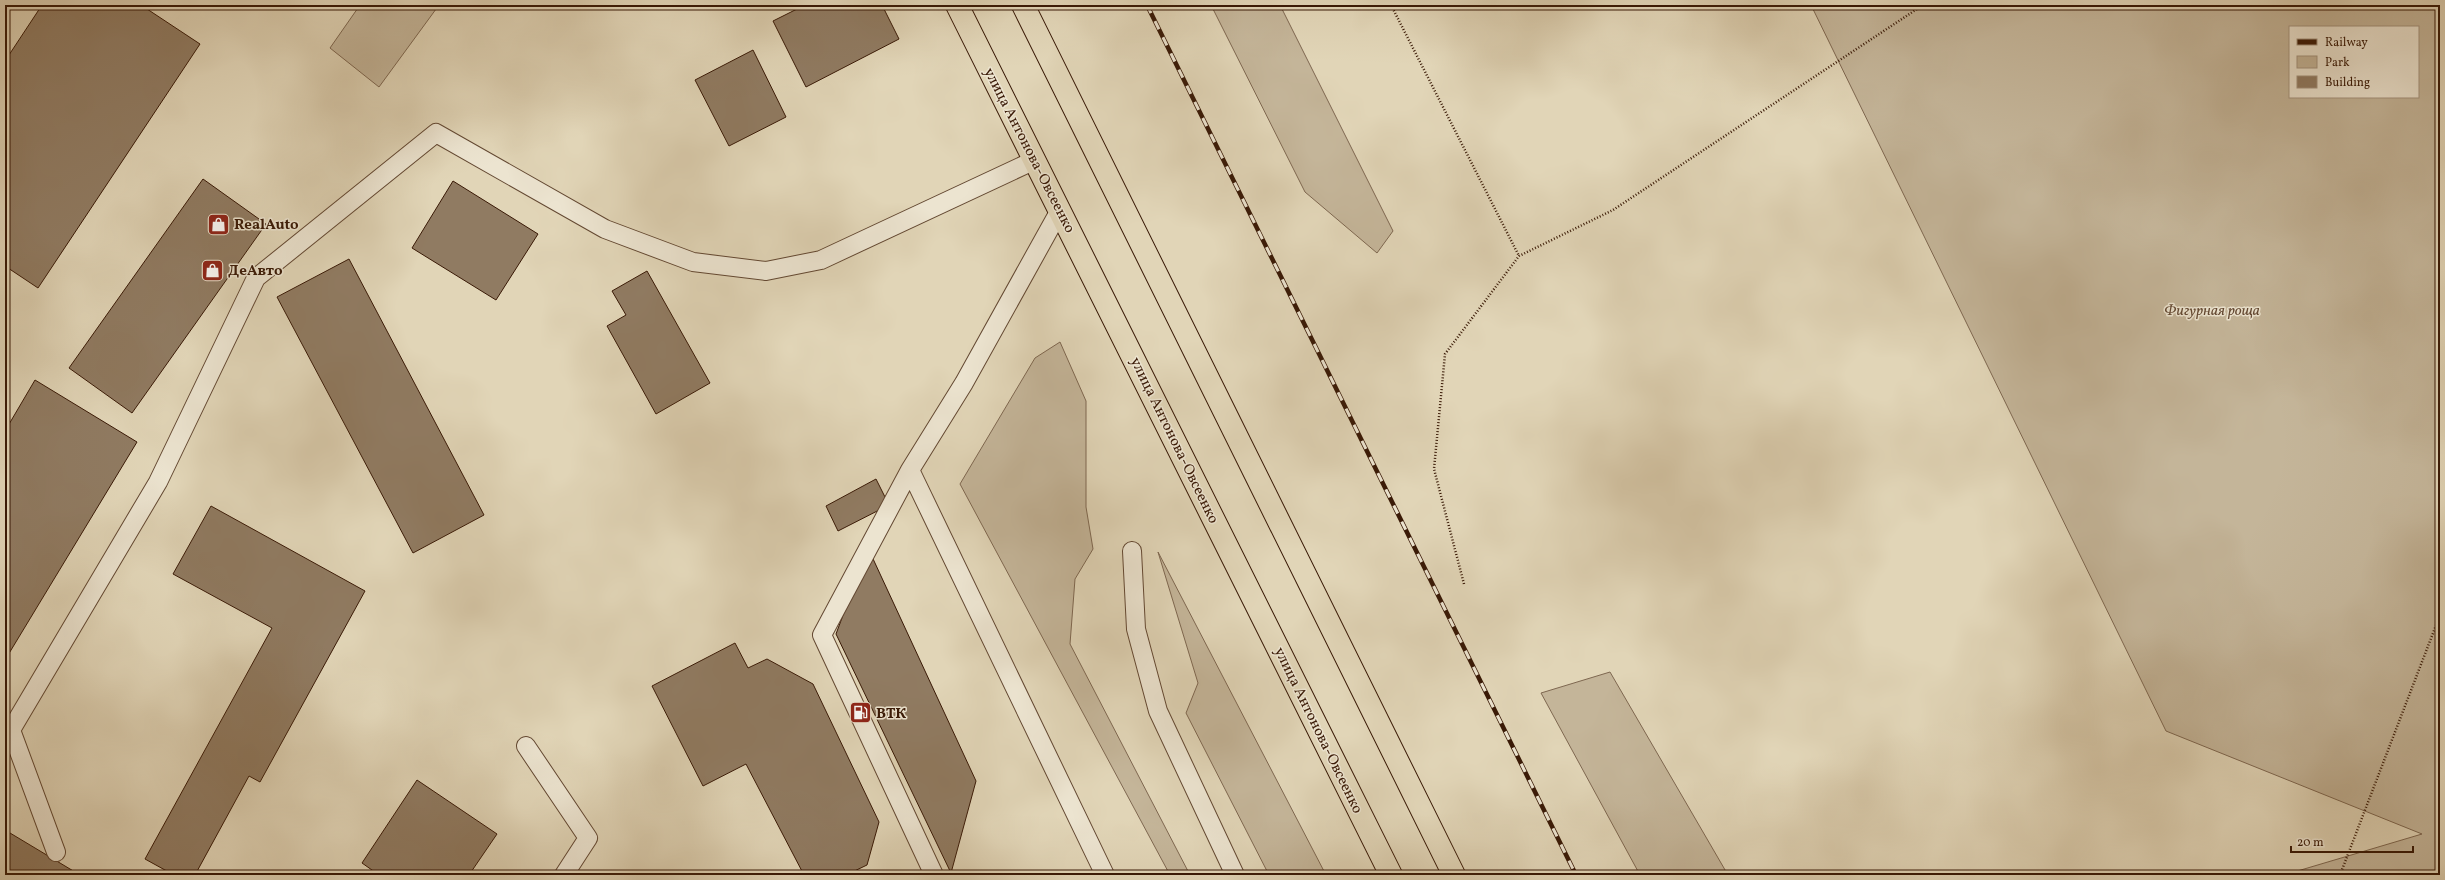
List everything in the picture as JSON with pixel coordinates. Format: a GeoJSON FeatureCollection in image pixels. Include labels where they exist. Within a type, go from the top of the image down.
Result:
{"type":"FeatureCollection","features":[{"type":"Feature","properties":{"kind":"highway","name":"улица Антонова-Овсеенко"},"geometry":{"type":"LineString","coordinates":[[957,5],[1036,160],[1391,875]]}},
{"type":"Feature","properties":{"kind":"highway"},"geometry":{"type":"LineString","coordinates":[[1023,5],[1454,875]]}},
{"type":"Feature","properties":{"kind":"lane"},"geometry":{"type":"LineString","coordinates":[[56,852],[11,730],[158,482],[256,278],[436,133],[605,229],[693,262],[766,271],[821,260],[1036,160]]}},
{"type":"Feature","properties":{"kind":"lane"},"geometry":{"type":"LineString","coordinates":[[934,875],[822,635],[910,470],[964,384],[1060,210]]}},
{"type":"Feature","properties":{"kind":"lane"},"geometry":{"type":"LineString","coordinates":[[910,470],[1105,875]]}},
{"type":"Feature","properties":{"kind":"lane"},"geometry":{"type":"LineString","coordinates":[[1132,551],[1136,629],[1158,711],[1235,875]]}},
{"type":"Feature","properties":{"kind":"lane"},"geometry":{"type":"LineString","coordinates":[[526,746],[588,838],[564,875]]}},
{"type":"Feature","properties":{"kind":"path"},"geometry":{"type":"LineString","coordinates":[[1391,5],[1519,256]]}},
{"type":"Feature","properties":{"kind":"path"},"geometry":{"type":"LineString","coordinates":[[1464,584],[1434,469],[1445,354],[1519,256],[1613,210],[1922,5]]}},
{"type":"Feature","properties":{"kind":"path"},"geometry":{"type":"LineString","coordinates":[[2340,875],[2440,615]]}},
{"type":"Feature","properties":{"kind":"green space"},"geometry":{"type":"Polygon","coordinates":[[[360,5],[439,5],[379,87],[330,48],[360,5]]]}},
{"type":"Feature","properties":{"kind":"green space"},"geometry":{"type":"Polygon","coordinates":[[[1211,5],[1280,5],[1393,231],[1377,253],[1305,192],[1211,5]]]}},
{"type":"Feature","properties":{"kind":"green space","name":"Фигурная роща"},"geometry":{"type":"Polygon","coordinates":[[[1811,5],[2440,5],[2440,875],[2284,875],[2422,834],[2166,731],[1811,5]]]}},
{"type":"Feature","properties":{"kind":"green space"},"geometry":{"type":"Polygon","coordinates":[[[1060,342],[1086,401],[1086,507],[1093,549],[1075,579],[1070,644],[1190,875],[1170,875],[960,484],[1035,358],[1060,342]]]}},
{"type":"Feature","properties":{"kind":"green space"},"geometry":{"type":"Polygon","coordinates":[[[1158,552],[1326,875],[1269,875],[1186,713],[1198,683],[1158,552]]]}},
{"type":"Feature","properties":{"kind":"green space"},"geometry":{"type":"Polygon","coordinates":[[[1610,672],[1728,875],[1640,875],[1541,693],[1610,672]]]}},
{"type":"Feature","properties":{"kind":"building"},"geometry":{"type":"Polygon","coordinates":[[[42,5],[141,5],[200,44],[38,288],[5,266],[5,61],[42,5]]]}},
{"type":"Feature","properties":{"kind":"building"},"geometry":{"type":"Polygon","coordinates":[[[805,5],[882,5],[899,39],[806,87],[773,21],[805,5]]]}},
{"type":"Feature","properties":{"kind":"building"},"geometry":{"type":"Polygon","coordinates":[[[753,50],[786,117],[729,146],[695,80],[753,50]]]}},
{"type":"Feature","properties":{"kind":"building"},"geometry":{"type":"Polygon","coordinates":[[[203,179],[266,224],[132,413],[69,368],[203,179]]]}},
{"type":"Feature","properties":{"kind":"building"},"geometry":{"type":"Polygon","coordinates":[[[453,181],[538,234],[496,300],[412,248],[453,181]]]}},
{"type":"Feature","properties":{"kind":"building"},"geometry":{"type":"Polygon","coordinates":[[[349,259],[484,515],[413,553],[277,297],[349,259]]]}},
{"type":"Feature","properties":{"kind":"building"},"geometry":{"type":"Polygon","coordinates":[[[647,271],[710,383],[656,414],[607,326],[626,315],[612,291],[647,271]]]}},
{"type":"Feature","properties":{"kind":"building"},"geometry":{"type":"Polygon","coordinates":[[[35,380],[137,442],[5,660],[5,431],[35,380]]]}},
{"type":"Feature","properties":{"kind":"building"},"geometry":{"type":"Polygon","coordinates":[[[876,479],[889,505],[838,531],[826,506],[876,479]]]}},
{"type":"Feature","properties":{"kind":"building"},"geometry":{"type":"Polygon","coordinates":[[[211,506],[365,591],[260,782],[249,776],[195,875],[174,875],[145,859],[272,628],[173,574],[211,506]]]}},
{"type":"Feature","properties":{"kind":"building"},"geometry":{"type":"Polygon","coordinates":[[[868,548],[976,781],[951,873],[836,634],[868,548]]]}},
{"type":"Feature","properties":{"kind":"building"},"geometry":{"type":"Polygon","coordinates":[[[735,643],[748,668],[767,659],[813,684],[879,822],[867,865],[846,875],[804,875],[746,764],[703,786],[652,686],[735,643]]]}},
{"type":"Feature","properties":{"kind":"building"},"geometry":{"type":"Polygon","coordinates":[[[417,780],[497,834],[469,875],[379,875],[362,863],[417,780]]]}},
{"type":"Feature","properties":{"kind":"building"},"geometry":{"type":"Polygon","coordinates":[[[5,830],[80,875],[5,875],[5,830]]]}},
{"type":"Feature","properties":{"kind":"railway"},"geometry":{"type":"LineString","coordinates":[[1147,5],[1576,875]]}},
{"type":"Feature","properties":{"kind":"place","name":"RealAuto"},"geometry":{"type":"Point","coordinates":[219,224]}},
{"type":"Feature","properties":{"kind":"place","name":"ДеАвто"},"geometry":{"type":"Point","coordinates":[213,270]}},
{"type":"Feature","properties":{"kind":"place","name":"ВТК"},"geometry":{"type":"Point","coordinates":[861,713]}}]}
